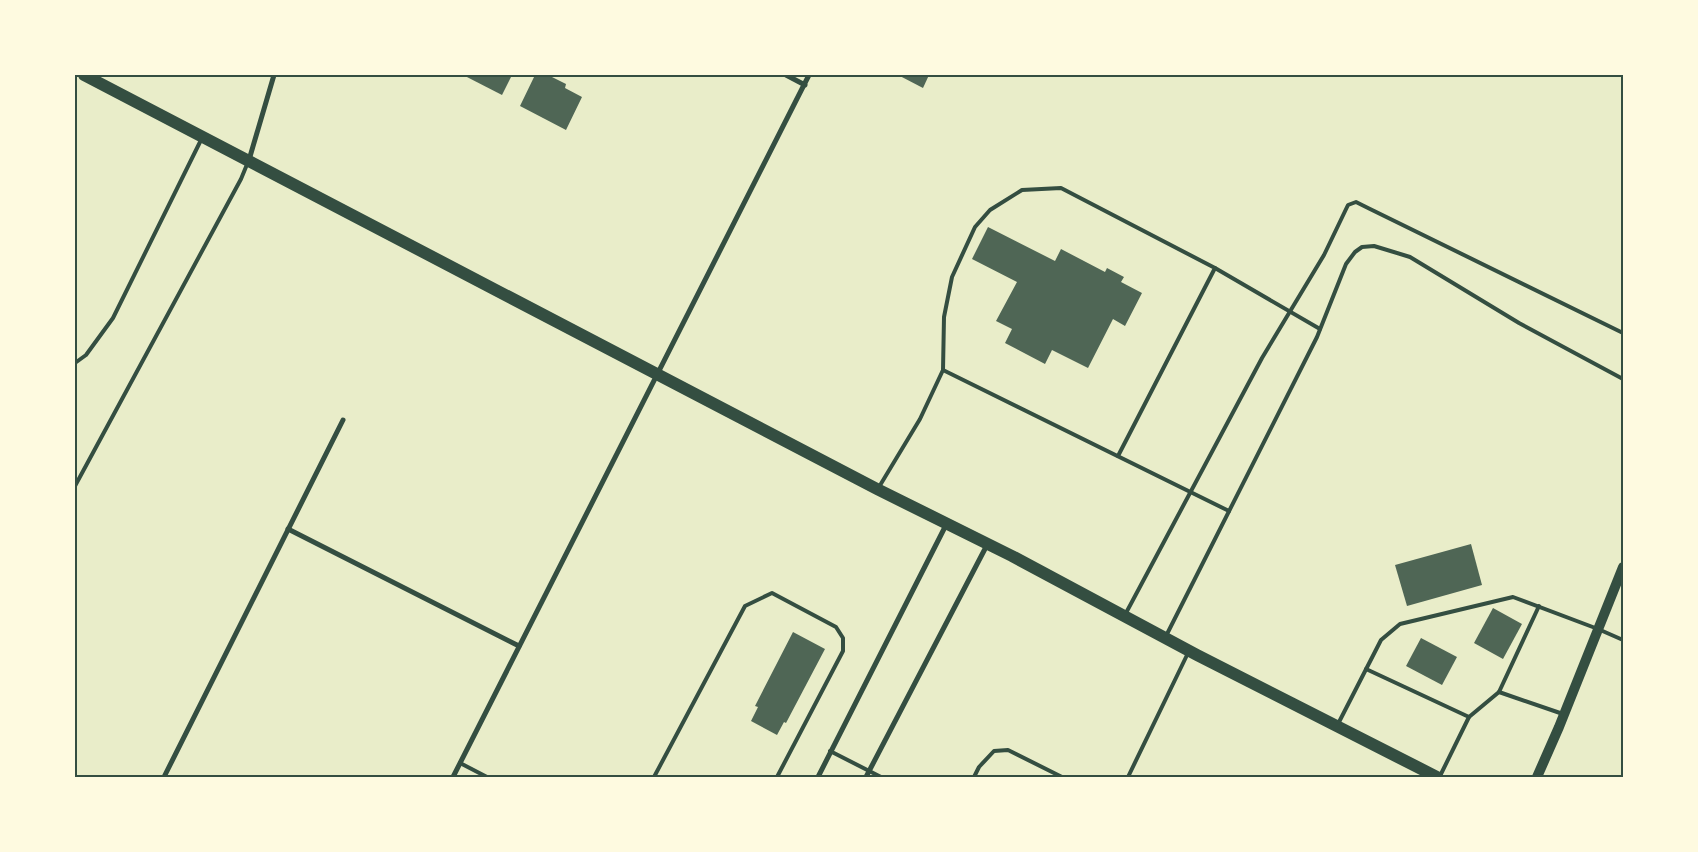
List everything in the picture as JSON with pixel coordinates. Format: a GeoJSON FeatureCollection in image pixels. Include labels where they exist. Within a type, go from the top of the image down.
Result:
{"type":"FeatureCollection","features":[{"type":"Feature","properties":{"kind":"main road"},"geometry":{"type":"LineString","coordinates":[[84,75],[946,525],[1012,556],[1189,651],[1438,777]]}},
{"type":"Feature","properties":{"kind":"main road"},"geometry":{"type":"LineString","coordinates":[[1537,777],[1623,567]]}},
{"type":"Feature","properties":{"kind":"street"},"geometry":{"type":"LineString","coordinates":[[249,160],[274,75]]}},
{"type":"Feature","properties":{"kind":"street"},"geometry":{"type":"LineString","coordinates":[[786,75],[805,84]]}},
{"type":"Feature","properties":{"kind":"street"},"geometry":{"type":"LineString","coordinates":[[453,777],[809,75]]}},
{"type":"Feature","properties":{"kind":"street"},"geometry":{"type":"LineString","coordinates":[[164,777],[343,420]]}},
{"type":"Feature","properties":{"kind":"street"},"geometry":{"type":"LineString","coordinates":[[818,777],[946,525]]}},
{"type":"Feature","properties":{"kind":"street"},"geometry":{"type":"LineString","coordinates":[[288,529],[519,646]]}},
{"type":"Feature","properties":{"kind":"street"},"geometry":{"type":"LineString","coordinates":[[868,774],[987,545]]}},
{"type":"Feature","properties":{"kind":"lane"},"geometry":{"type":"LineString","coordinates":[[75,362],[86,355],[113,318],[202,136]]}},
{"type":"Feature","properties":{"kind":"lane"},"geometry":{"type":"LineString","coordinates":[[75,486],[241,179],[249,160]]}},
{"type":"Feature","properties":{"kind":"lane"},"geometry":{"type":"LineString","coordinates":[[877,489],[920,419],[943,370],[944,317],[952,277],[975,227],[990,210],[1022,190],[1060,188],[1214,268],[1320,329]]}},
{"type":"Feature","properties":{"kind":"lane"},"geometry":{"type":"LineString","coordinates":[[1124,617],[1262,358],[1324,255],[1348,205],[1356,202],[1623,333]]}},
{"type":"Feature","properties":{"kind":"lane"},"geometry":{"type":"LineString","coordinates":[[1165,638],[1320,329],[1346,264],[1355,252],[1362,247],[1374,246],[1410,257],[1519,323],[1623,379]]}},
{"type":"Feature","properties":{"kind":"lane"},"geometry":{"type":"LineString","coordinates":[[1118,456],[1214,268]]}},
{"type":"Feature","properties":{"kind":"lane"},"geometry":{"type":"LineString","coordinates":[[943,370],[1229,511]]}},
{"type":"Feature","properties":{"kind":"lane"},"geometry":{"type":"LineString","coordinates":[[654,777],[745,606],[772,593],[836,627],[843,638],[843,651],[777,777]]}},
{"type":"Feature","properties":{"kind":"lane"},"geometry":{"type":"LineString","coordinates":[[1337,726],[1381,640],[1400,624],[1513,596],[1623,640]]}},
{"type":"Feature","properties":{"kind":"lane"},"geometry":{"type":"LineString","coordinates":[[1438,777],[1469,717],[1499,692],[1539,606]]}},
{"type":"Feature","properties":{"kind":"lane"},"geometry":{"type":"LineString","coordinates":[[1128,777],[1189,651]]}},
{"type":"Feature","properties":{"kind":"lane"},"geometry":{"type":"LineString","coordinates":[[1366,668],[1469,717]]}},
{"type":"Feature","properties":{"kind":"lane"},"geometry":{"type":"LineString","coordinates":[[1499,692],[1564,715]]}},
{"type":"Feature","properties":{"kind":"lane"},"geometry":{"type":"LineString","coordinates":[[974,777],[979,767],[994,751],[1008,750],[1062,777]]}},
{"type":"Feature","properties":{"kind":"lane"},"geometry":{"type":"LineString","coordinates":[[830,751],[868,774],[881,777]]}},
{"type":"Feature","properties":{"kind":"lane"},"geometry":{"type":"LineString","coordinates":[[460,763],[487,777]]}},
{"type":"Feature","properties":{"kind":"building"},"geometry":{"type":"Polygon","coordinates":[[[463,75],[512,75],[502,95],[463,75]]]}},
{"type":"Feature","properties":{"kind":"building"},"geometry":{"type":"Polygon","coordinates":[[[535,75],[548,75],[566,84],[565,88],[582,97],[566,130],[520,106],[535,75]]]}},
{"type":"Feature","properties":{"kind":"building"},"geometry":{"type":"Polygon","coordinates":[[[898,75],[929,75],[923,88],[898,75]]]}},
{"type":"Feature","properties":{"kind":"building"},"geometry":{"type":"Polygon","coordinates":[[[988,227],[1055,261],[1061,249],[1105,272],[1107,268],[1124,277],[1121,282],[1142,293],[1125,326],[1113,319],[1088,368],[1052,350],[1045,364],[1005,343],[1012,329],[996,321],[1017,282],[972,259],[988,227]]]}},
{"type":"Feature","properties":{"kind":"building"},"geometry":{"type":"Polygon","coordinates":[[[1471,544],[1482,585],[1407,606],[1395,565],[1471,544]]]}},
{"type":"Feature","properties":{"kind":"building"},"geometry":{"type":"Polygon","coordinates":[[[1493,608],[1522,624],[1503,659],[1474,643],[1493,608]]]}},
{"type":"Feature","properties":{"kind":"building"},"geometry":{"type":"Polygon","coordinates":[[[793,632],[825,649],[786,723],[784,722],[777,735],[751,721],[758,707],[755,706],[793,632]]]}},
{"type":"Feature","properties":{"kind":"building"},"geometry":{"type":"Polygon","coordinates":[[[1421,638],[1457,657],[1442,685],[1406,666],[1421,638]]]}}]}
